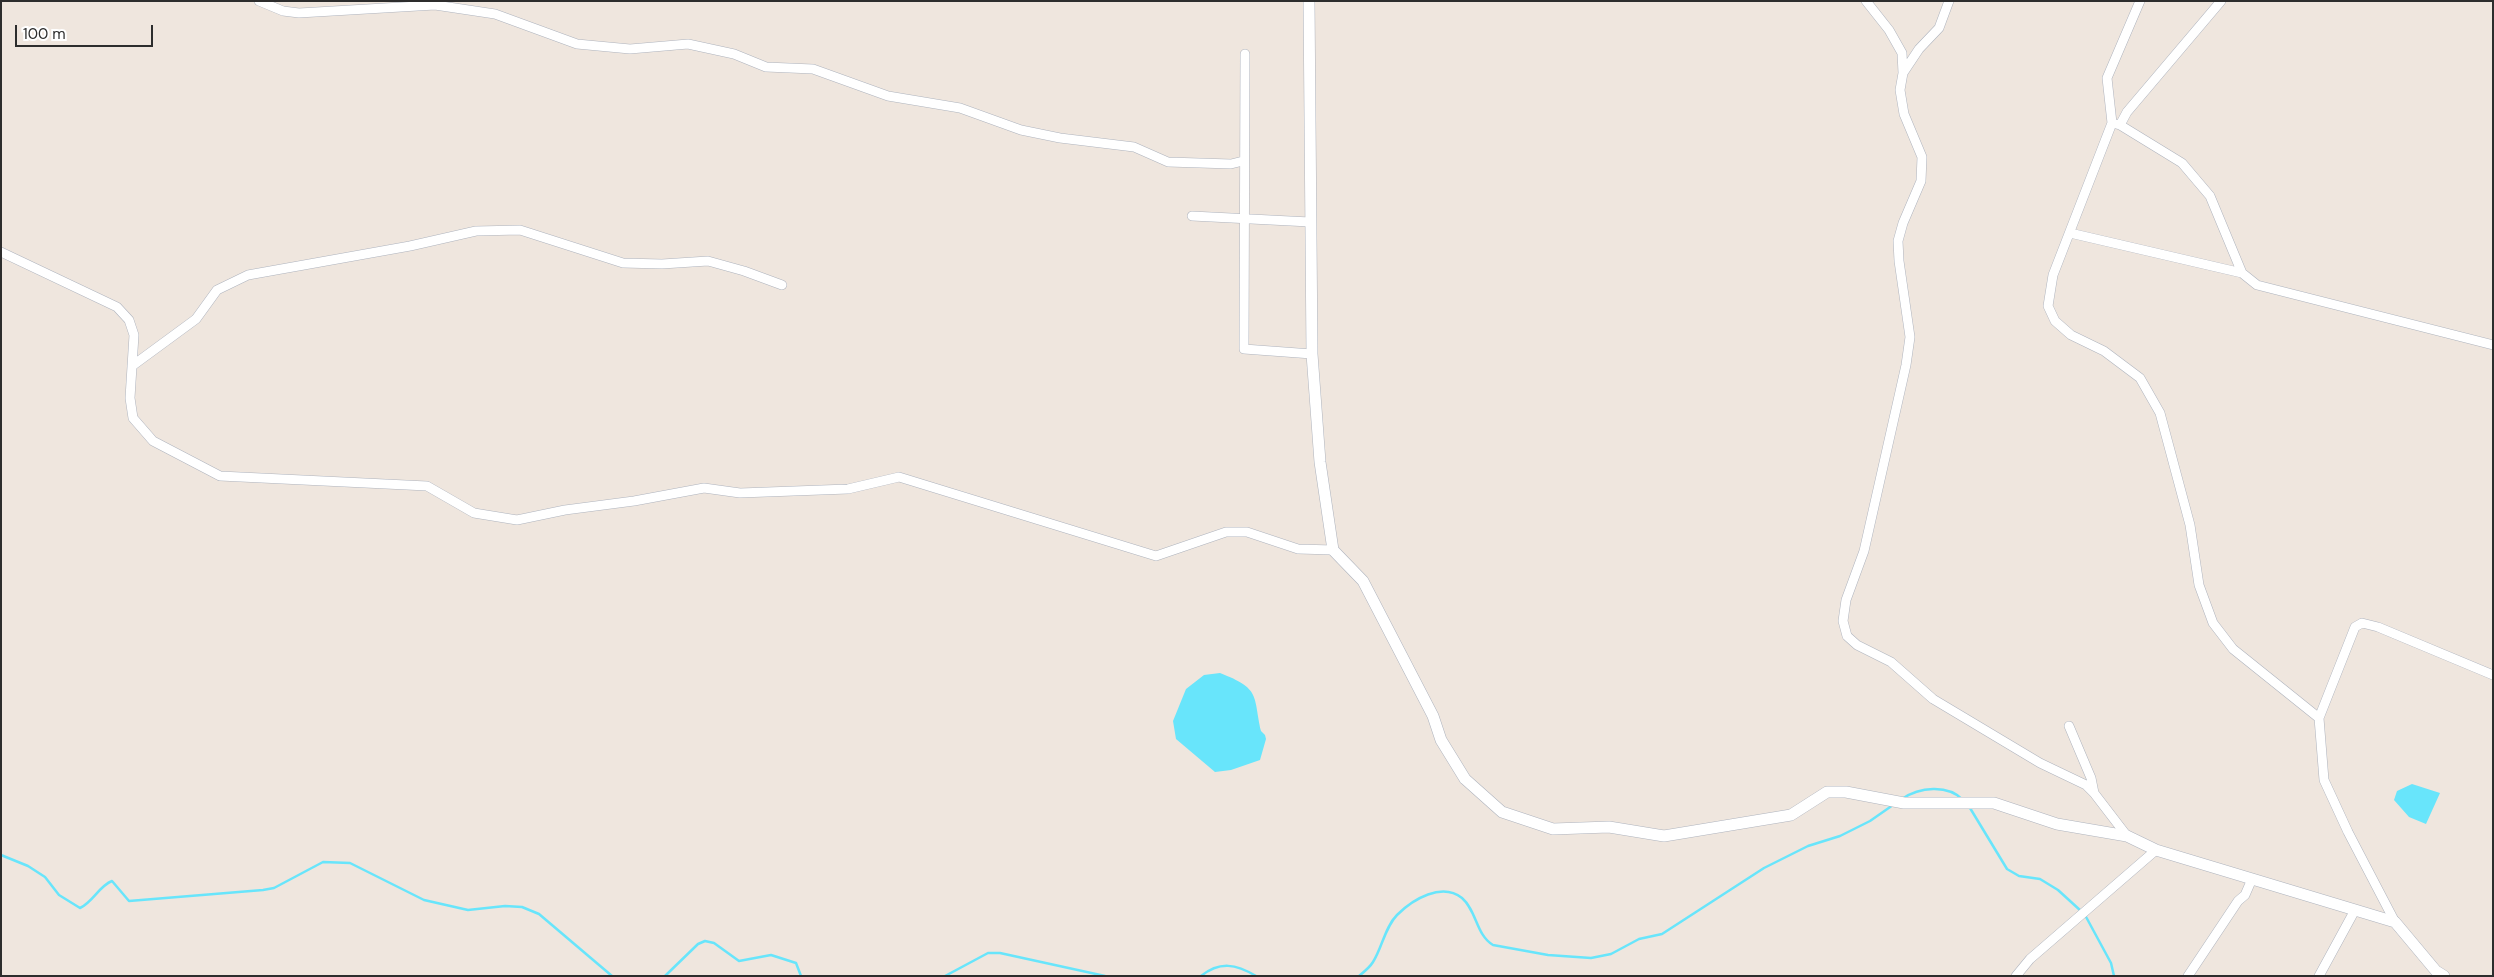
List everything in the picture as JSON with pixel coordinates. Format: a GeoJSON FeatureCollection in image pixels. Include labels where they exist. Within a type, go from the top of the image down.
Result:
{"type":"FeatureCollection","features":[{"type":"Feature","properties":{"kind":"street"},"geometry":{"type":"LineString","coordinates":[[258,1],[283,11],[299,13],[435,5],[494,14],[577,44],[630,49],[688,44],[734,54],[766,67],[813,69],[888,96],[960,108],[1021,130],[1060,138],[1134,147],[1168,162],[1231,164],[1243,161]]}},
{"type":"Feature","properties":{"kind":"street"},"geometry":{"type":"LineString","coordinates":[[1309,1],[1312,354],[1320,462],[1333,550],[1363,581],[1433,716],[1441,740],[1465,779],[1502,812],[1553,829],[1609,827],[1664,836],[1791,815],[1827,792],[1868,795],[1900,802],[1994,803],[2057,824],[2127,836],[2156,850],[2395,922]]}},
{"type":"Feature","properties":{"kind":"street"},"geometry":{"type":"LineString","coordinates":[[1866,1],[1889,30],[1902,53],[1903,73],[1900,90],[1904,114],[1912,139],[1922,157],[1922,181],[1903,223],[1898,241],[1898,261],[1910,337],[1906,366],[1864,551],[1846,600],[1843,621],[1847,636],[1857,645],[1891,662],[1933,699],[2040,763],[2086,785],[2127,836]]}},
{"type":"Feature","properties":{"kind":"street"},"geometry":{"type":"LineString","coordinates":[[1903,73],[1919,49],[1939,28],[1949,1]]}},
{"type":"Feature","properties":{"kind":"street"},"geometry":{"type":"LineString","coordinates":[[2140,1],[2107,78],[2116,124],[2182,163],[2210,196],[2242,273]]}},
{"type":"Feature","properties":{"kind":"street"},"geometry":{"type":"LineString","coordinates":[[2220,1],[2116,124],[2053,275],[2048,306],[2055,321],[2071,335],[2104,351],[2140,378],[2160,413],[2190,525],[2199,586],[2213,623],[2234,648],[2319,718]]}},
{"type":"Feature","properties":{"kind":"street"},"geometry":{"type":"LineString","coordinates":[[1244,54],[1244,349],[1312,354]]}},
{"type":"Feature","properties":{"kind":"street"},"geometry":{"type":"LineString","coordinates":[[1192,216],[1310,222]]}},
{"type":"Feature","properties":{"kind":"street"},"geometry":{"type":"LineString","coordinates":[[132,366],[196,319],[217,290],[248,275],[410,246],[476,231],[520,230],[623,263],[662,264],[708,261],[744,271],[782,285]]}},
{"type":"Feature","properties":{"kind":"street"},"geometry":{"type":"LineString","coordinates":[[2070,233],[2242,273],[2258,285],[2493,345]]}},
{"type":"Feature","properties":{"kind":"street"},"geometry":{"type":"LineString","coordinates":[[1,252],[116,307],[129,320],[134,335],[130,398],[133,418],[153,441],[220,476],[428,486],[474,513],[517,520],[565,510],[634,501],[704,488],[740,493],[838,489],[898,477],[1156,556],[1226,532],[1247,532],[1298,549],[1333,550]]}},
{"type":"Feature","properties":{"kind":"street"},"geometry":{"type":"LineString","coordinates":[[2444,976],[2436,970],[2395,922],[2348,832],[2324,780],[2319,718],[2355,627],[2362,623],[2378,626],[2493,675]]}},
{"type":"Feature","properties":{"kind":"street"},"geometry":{"type":"LineString","coordinates":[[2069,726],[2091,778],[2094,793]]}},
{"type":"Feature","properties":{"kind":"street"},"geometry":{"type":"LineString","coordinates":[[2016,976],[2030,959],[2156,850]]}},
{"type":"Feature","properties":{"kind":"street"},"geometry":{"type":"LineString","coordinates":[[2188,976],[2238,901],[2245,895],[2252,879]]}},
{"type":"Feature","properties":{"kind":"street"},"geometry":{"type":"LineString","coordinates":[[2319,976],[2355,910]]}},
{"type":"Feature","properties":{"kind":"water"},"geometry":{"type":"Polygon","coordinates":[[[1220,673],[1243,684],[1253,694],[1261,731],[1266,739],[1260,760],[1231,770],[1215,772],[1176,739],[1173,721],[1186,689],[1204,675],[1220,673]]]}},
{"type":"Feature","properties":{"kind":"water"},"geometry":{"type":"Polygon","coordinates":[[[2412,784],[2440,793],[2426,824],[2409,817],[2394,800],[2397,791],[2412,784]]]}},
{"type":"Feature","properties":{"kind":"waterway"},"geometry":{"type":"LineString","coordinates":[[1902,799],[1917,792],[1942,789],[1950,791],[1963,800]]}},
{"type":"Feature","properties":{"kind":"waterway"},"geometry":{"type":"LineString","coordinates":[[1359,976],[1373,962],[1389,925],[1397,915],[1411,903],[1428,894],[1446,892],[1454,893],[1462,898],[1471,909],[1483,935],[1493,945],[1548,955],[1591,958],[1611,954],[1639,939],[1662,934],[1764,868],[1808,846],[1840,836],[1870,821],[1893,805]]}},
{"type":"Feature","properties":{"kind":"waterway"},"geometry":{"type":"LineString","coordinates":[[1970,808],[2007,869],[2019,876],[2040,879],[2058,890],[2081,911]]}},
{"type":"Feature","properties":{"kind":"waterway"},"geometry":{"type":"LineString","coordinates":[[1,855],[28,866],[45,877],[59,895],[80,908],[89,902],[103,886],[112,881],[129,901],[263,890],[274,888],[323,862],[350,863],[424,900],[468,910],[505,906],[522,907],[539,914],[612,976]]}},
{"type":"Feature","properties":{"kind":"waterway"},"geometry":{"type":"LineString","coordinates":[[2085,915],[2111,963],[2114,976]]}},
{"type":"Feature","properties":{"kind":"waterway"},"geometry":{"type":"LineString","coordinates":[[665,976],[698,944],[705,941],[714,943],[739,961],[771,955],[796,963],[801,976]]}},
{"type":"Feature","properties":{"kind":"waterway"},"geometry":{"type":"LineString","coordinates":[[945,976],[988,953],[1000,953],[1105,976]]}},
{"type":"Feature","properties":{"kind":"waterway"},"geometry":{"type":"LineString","coordinates":[[1201,976],[1221,966],[1235,967],[1256,976]]}}]}
